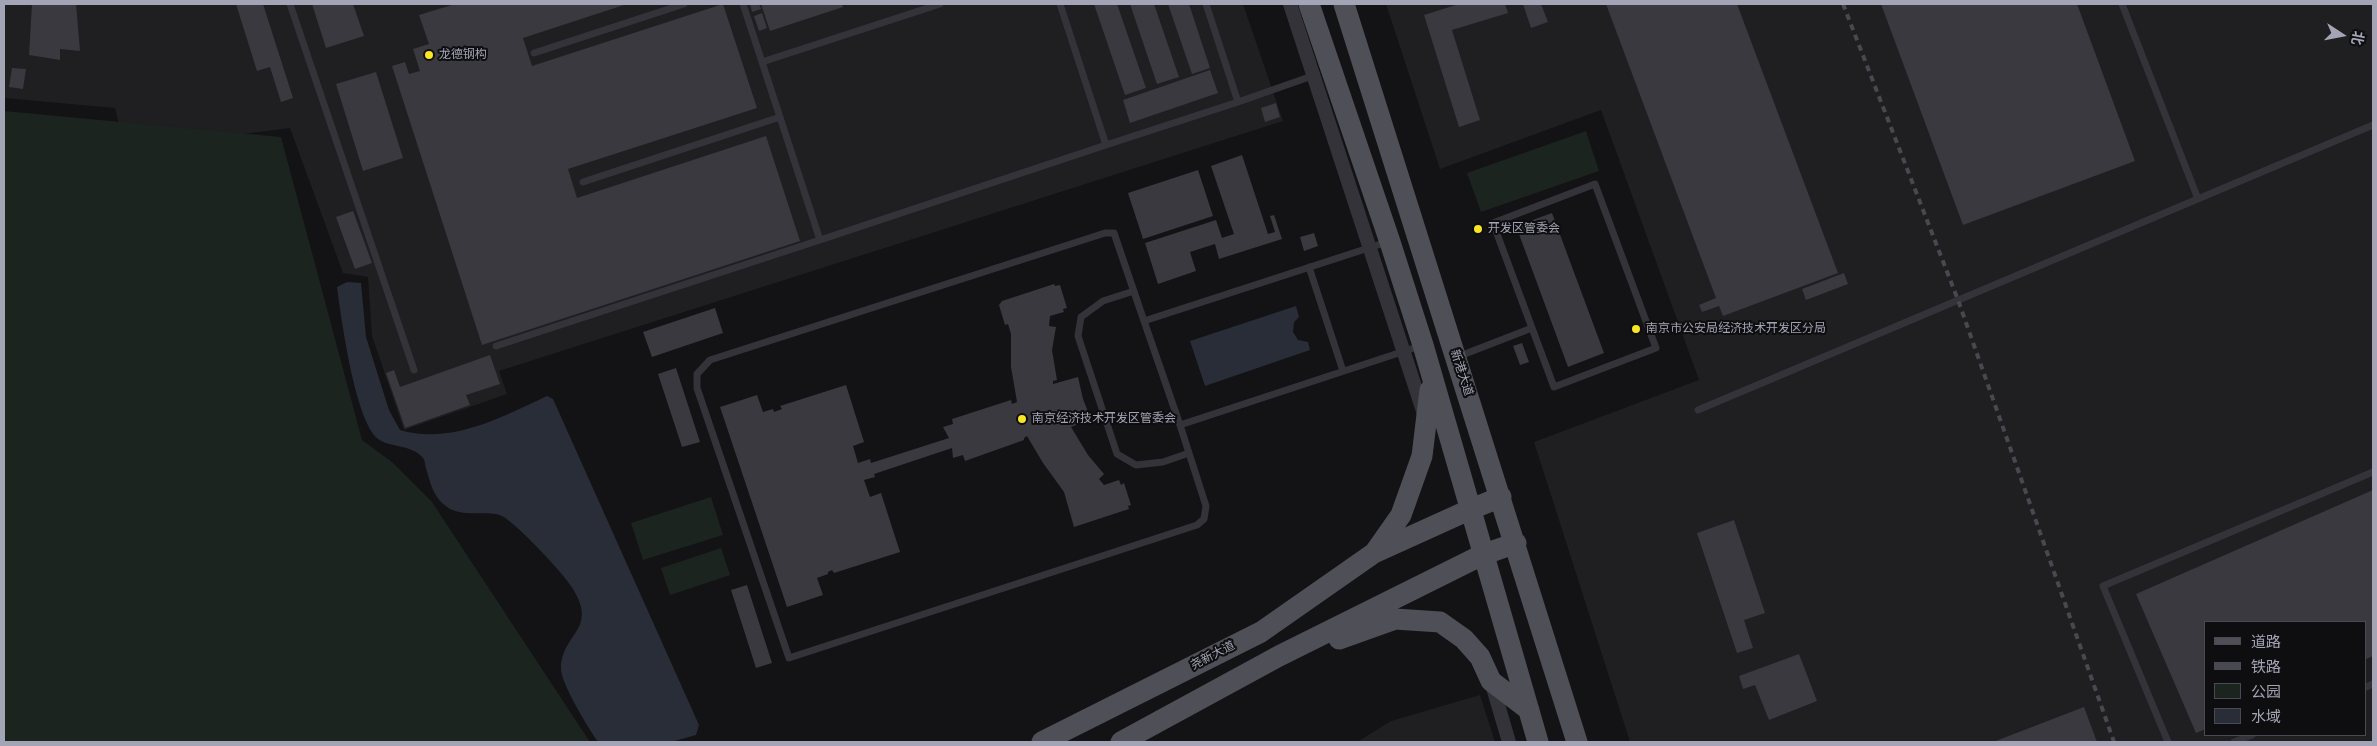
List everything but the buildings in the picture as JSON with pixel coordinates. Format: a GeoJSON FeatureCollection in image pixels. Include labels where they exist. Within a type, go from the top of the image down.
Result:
{"type":"FeatureCollection","features":[{"type":"Feature","properties":{"kind":"main road"},"geometry":{"type":"LineString","coordinates":[[1310,4],[1322,72],[1390,242],[1413,348],[1432,380],[1538,742]]}},
{"type":"Feature","properties":{"kind":"main road","name":"新港大道"},"geometry":{"type":"LineString","coordinates":[[1344,4],[1516,543],[1577,742]]}},
{"type":"Feature","properties":{"kind":"main road","name":"尧新大道"},"geometry":{"type":"LineString","coordinates":[[1374,553],[1401,515],[1422,456],[1432,380]]}},
{"type":"Feature","properties":{"kind":"main road","name":"尧新大道"},"geometry":{"type":"LineString","coordinates":[[1042,742],[1261,632],[1374,553],[1469,510],[1501,498]]}},
{"type":"Feature","properties":{"kind":"main road"},"geometry":{"type":"LineString","coordinates":[[1121,742],[1279,656],[1482,555],[1516,543]]}},
{"type":"Feature","properties":{"kind":"main road"},"geometry":{"type":"LineString","coordinates":[[1279,656],[1395,619],[1440,622],[1464,638],[1480,657],[1491,681],[1529,710]]}},
{"type":"Feature","properties":{"kind":"street"},"geometry":{"type":"LineString","coordinates":[[1290,4],[1322,72],[1370,248],[1413,348],[1426,421]]}},
{"type":"Feature","properties":{"kind":"street"},"geometry":{"type":"LineString","coordinates":[[1491,681],[1509,742]]}},
{"type":"Feature","properties":{"kind":"lane"},"geometry":{"type":"LineString","coordinates":[[290,4],[414,370]]}},
{"type":"Feature","properties":{"kind":"lane"},"geometry":{"type":"LineString","coordinates":[[534,53],[684,4]]}},
{"type":"Feature","properties":{"kind":"lane"},"geometry":{"type":"LineString","coordinates":[[743,4],[820,240]]}},
{"type":"Feature","properties":{"kind":"lane"},"geometry":{"type":"LineString","coordinates":[[762,62],[940,4]]}},
{"type":"Feature","properties":{"kind":"lane"},"geometry":{"type":"LineString","coordinates":[[1060,4],[1106,145]]}},
{"type":"Feature","properties":{"kind":"lane"},"geometry":{"type":"LineString","coordinates":[[1206,4],[1238,102]]}},
{"type":"Feature","properties":{"kind":"lane"},"geometry":{"type":"LineString","coordinates":[[2122,4],[2198,199]]}},
{"type":"Feature","properties":{"kind":"lane"},"geometry":{"type":"LineString","coordinates":[[496,346],[1238,102],[1322,72]]}},
{"type":"Feature","properties":{"kind":"lane"},"geometry":{"type":"LineString","coordinates":[[583,182],[780,117]]}},
{"type":"Feature","properties":{"kind":"lane"},"geometry":{"type":"LineString","coordinates":[[1698,410],[2373,125]]}},
{"type":"Feature","properties":{"kind":"lane"},"geometry":{"type":"LineString","coordinates":[[1595,184],[1656,348],[1554,386],[1532,328],[1493,223],[1595,184]]}},
{"type":"Feature","properties":{"kind":"lane"},"geometry":{"type":"LineString","coordinates":[[1105,232],[1114,233],[1144,321],[1206,506],[1204,518],[1197,525],[789,658],[697,388],[697,374],[710,360],[1105,232]]}},
{"type":"Feature","properties":{"kind":"lane"},"geometry":{"type":"LineString","coordinates":[[1144,321],[1390,242]]}},
{"type":"Feature","properties":{"kind":"lane"},"geometry":{"type":"LineString","coordinates":[[1309,267],[1343,371]]}},
{"type":"Feature","properties":{"kind":"lane"},"geometry":{"type":"LineString","coordinates":[[1134,290],[1103,301],[1081,317],[1078,336],[1117,454],[1136,464],[1163,462],[1189,453]]}},
{"type":"Feature","properties":{"kind":"lane"},"geometry":{"type":"LineString","coordinates":[[1456,357],[1532,328]]}},
{"type":"Feature","properties":{"kind":"lane"},"geometry":{"type":"LineString","coordinates":[[1180,425],[1413,348]]}},
{"type":"Feature","properties":{"kind":"lane"},"geometry":{"type":"LineString","coordinates":[[2168,742],[2103,586],[2373,472]]}},
{"type":"Feature","properties":{"kind":"lane"},"geometry":{"type":"LineString","coordinates":[[2234,742],[2249,736]]}},
{"type":"Feature","properties":{"kind":"shaded area"},"geometry":{"type":"Polygon","coordinates":[[[4,4],[1243,4],[1283,121],[499,371],[507,394],[404,430],[372,336],[368,277],[343,273],[290,128],[125,149],[115,108],[4,98],[4,4]]]}},
{"type":"Feature","properties":{"kind":"shaded area"},"geometry":{"type":"Polygon","coordinates":[[[1386,4],[2373,4],[2373,742],[1630,742],[1534,442],[1699,380],[1601,110],[1440,169],[1386,4]]]}},
{"type":"Feature","properties":{"kind":"shaded area"},"geometry":{"type":"Polygon","coordinates":[[[1480,695],[1495,742],[1357,742],[1391,721],[1480,695]]]}},
{"type":"Feature","properties":{"kind":"green space"},"geometry":{"type":"Polygon","coordinates":[[[4,111],[281,137],[362,440],[392,462],[432,502],[590,742],[4,742],[4,111]]]}},
{"type":"Feature","properties":{"kind":"green space"},"geometry":{"type":"Polygon","coordinates":[[[1586,131],[1599,171],[1481,212],[1467,173],[1586,131]]]}},
{"type":"Feature","properties":{"kind":"green space"},"geometry":{"type":"Polygon","coordinates":[[[711,497],[723,535],[643,560],[631,523],[711,497]]]}},
{"type":"Feature","properties":{"kind":"green space"},"geometry":{"type":"Polygon","coordinates":[[[721,548],[730,575],[670,595],[661,568],[721,548]]]}},
{"type":"Feature","properties":{"kind":"water"},"geometry":{"type":"Polygon","coordinates":[[[347,282],[361,283],[366,337],[389,410],[400,430],[419,434],[457,431],[476,427],[494,420],[547,396],[553,399],[699,725],[696,735],[671,742],[598,742],[576,705],[562,675],[563,656],[581,622],[582,612],[579,601],[571,586],[539,549],[509,520],[497,514],[463,513],[450,509],[440,501],[434,492],[423,458],[413,450],[383,442],[370,429],[362,412],[350,368],[342,321],[337,287],[347,282]]]}},
{"type":"Feature","properties":{"kind":"water"},"geometry":{"type":"Polygon","coordinates":[[[1296,306],[1299,317],[1294,322],[1293,332],[1298,340],[1308,342],[1310,350],[1205,386],[1190,341],[1296,306]]]}},
{"type":"Feature","properties":{"kind":"railway"},"geometry":{"type":"LineString","coordinates":[[1843,4],[1958,300],[2114,742]]}},
{"type":"Feature","properties":{"kind":"place","name":"龙德钢构"},"geometry":{"type":"Point","coordinates":[429,55]}},
{"type":"Feature","properties":{"kind":"place","name":"开发区管委会"},"geometry":{"type":"Point","coordinates":[1478,229]}},
{"type":"Feature","properties":{"kind":"place","name":"南京市公安局经济技术开发区分局"},"geometry":{"type":"Point","coordinates":[1636,329]}},
{"type":"Feature","properties":{"kind":"place","name":"南京经济技术开发区管委会"},"geometry":{"type":"Point","coordinates":[1022,419]}}]}
